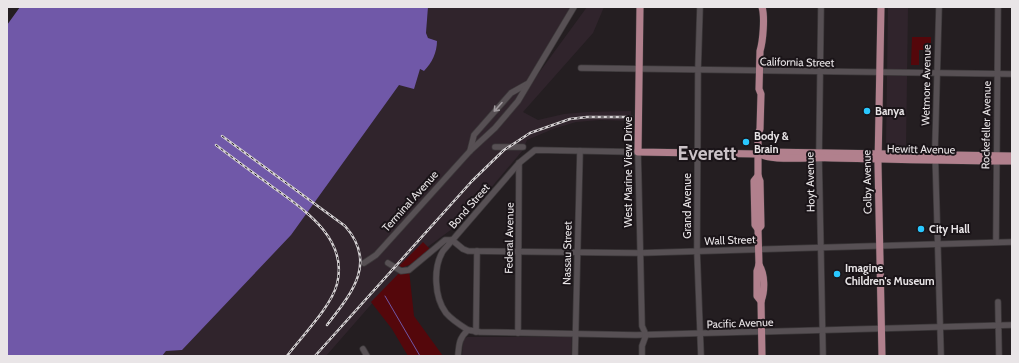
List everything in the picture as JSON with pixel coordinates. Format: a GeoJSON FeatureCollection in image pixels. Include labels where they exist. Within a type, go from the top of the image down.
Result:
{"type":"FeatureCollection","features":[{"type":"Feature","properties":{"kind":"main road","name":"West Marine View Drive"},"geometry":{"type":"LineString","coordinates":[[638,152],[640,7]]}},
{"type":"Feature","properties":{"kind":"main road"},"geometry":{"type":"LineString","coordinates":[[761,7],[762,45],[760,51],[759,89],[757,94],[756,110],[756,129],[758,134],[758,176],[754,181],[755,225],[758,229],[759,265],[762,271],[762,356]]}},
{"type":"Feature","properties":{"kind":"main road","name":"Colby Avenue"},"geometry":{"type":"LineString","coordinates":[[881,7],[878,156],[882,356]]}},
{"type":"Feature","properties":{"kind":"main road","name":"Hewitt Avenue"},"geometry":{"type":"LineString","coordinates":[[638,152],[758,154],[766,152],[819,155],[996,158],[1012,156]]}},
{"type":"Feature","properties":{"kind":"main road","name":"Hewitt Avenue"},"geometry":{"type":"LineString","coordinates":[[996,158],[1012,161]]}},
{"type":"Feature","properties":{"kind":"street"},"geometry":{"type":"LineString","coordinates":[[529,83],[574,7]]}},
{"type":"Feature","properties":{"kind":"street","name":"Grand Avenue"},"geometry":{"type":"LineString","coordinates":[[700,7],[698,70],[697,252],[701,356]]}},
{"type":"Feature","properties":{"kind":"street","name":"Hoyt Avenue"},"geometry":{"type":"LineString","coordinates":[[821,7],[819,155],[823,356]]}},
{"type":"Feature","properties":{"kind":"street","name":"Wetmore Avenue"},"geometry":{"type":"LineString","coordinates":[[938,7],[936,157],[941,356]]}},
{"type":"Feature","properties":{"kind":"street","name":"Rockefeller Avenue"},"geometry":{"type":"LineString","coordinates":[[996,242],[998,7]]}},
{"type":"Feature","properties":{"kind":"street","name":"California Street"},"geometry":{"type":"LineString","coordinates":[[581,68],[997,75],[1012,74]]}},
{"type":"Feature","properties":{"kind":"street","name":"Terminal Avenue"},"geometry":{"type":"LineString","coordinates":[[470,151],[474,135],[486,121],[511,93],[529,83]]}},
{"type":"Feature","properties":{"kind":"street","name":"Terminal Avenue"},"geometry":{"type":"LineString","coordinates":[[364,263],[376,255],[470,151],[495,128],[518,100],[529,83]]}},
{"type":"Feature","properties":{"kind":"street"},"geometry":{"type":"LineString","coordinates":[[486,121],[495,128]]}},
{"type":"Feature","properties":{"kind":"street"},"geometry":{"type":"LineString","coordinates":[[495,147],[523,147]]}},
{"type":"Feature","properties":{"kind":"street","name":"Hewitt Avenue"},"geometry":{"type":"LineString","coordinates":[[519,163],[535,150],[638,152]]}},
{"type":"Feature","properties":{"kind":"street","name":"Nassau Street"},"geometry":{"type":"LineString","coordinates":[[575,356],[580,151]]}},
{"type":"Feature","properties":{"kind":"street","name":"West Marine View Drive"},"geometry":{"type":"LineString","coordinates":[[638,152],[639,253],[642,326],[646,335]]}},
{"type":"Feature","properties":{"kind":"street","name":"Bond Street"},"geometry":{"type":"LineString","coordinates":[[388,263],[401,271],[409,270],[445,240],[452,240],[519,163]]}},
{"type":"Feature","properties":{"kind":"street","name":"Federal Avenue"},"geometry":{"type":"LineString","coordinates":[[518,333],[519,163]]}},
{"type":"Feature","properties":{"kind":"street"},"geometry":{"type":"LineString","coordinates":[[452,240],[439,257],[437,269],[437,291],[445,312],[468,330],[459,342],[458,356]]}},
{"type":"Feature","properties":{"kind":"street","name":"Wall Street"},"geometry":{"type":"LineString","coordinates":[[452,240],[463,249],[477,251],[639,253],[1012,242]]}},
{"type":"Feature","properties":{"kind":"street"},"geometry":{"type":"LineString","coordinates":[[476,332],[477,251]]}},
{"type":"Feature","properties":{"kind":"street"},"geometry":{"type":"LineString","coordinates":[[998,302],[999,356]]}},
{"type":"Feature","properties":{"kind":"street","name":"Pacific Avenue"},"geometry":{"type":"LineString","coordinates":[[468,330],[476,332],[575,335],[646,335],[1012,325]]}},
{"type":"Feature","properties":{"kind":"street"},"geometry":{"type":"LineString","coordinates":[[642,356],[642,346],[646,335]]}},
{"type":"Feature","properties":{"kind":"street"},"geometry":{"type":"LineString","coordinates":[[363,349],[368,356]]}},
{"type":"Feature","properties":{"kind":"shaded area"},"geometry":{"type":"Polygon","coordinates":[[[20,7],[428,7],[426,33],[428,38],[437,41],[437,45],[434,57],[424,71],[420,69],[414,89],[399,85],[291,235],[182,350],[166,351],[162,356],[7,356],[7,25],[20,7]]]}},
{"type":"Feature","properties":{"kind":"shaded area"},"geometry":{"type":"Polygon","coordinates":[[[428,7],[571,7],[522,96],[587,7],[604,7],[593,33],[523,112],[538,120],[564,114],[631,111],[631,121],[600,120],[576,122],[553,129],[527,140],[523,150],[484,196],[452,229],[418,254],[382,292],[326,356],[162,356],[166,351],[182,349],[285,28],[424,71],[437,41],[428,38],[426,33],[428,7]]]}},
{"type":"Feature","properties":{"kind":"shaded area"},"geometry":{"type":"Polygon","coordinates":[[[888,7],[908,7],[906,148],[887,148],[886,146],[888,7]]]}},
{"type":"Feature","properties":{"kind":"shaded area"},"geometry":{"type":"Polygon","coordinates":[[[912,37],[931,37],[931,50],[919,50],[919,65],[911,65],[912,37]]]}},
{"type":"Feature","properties":{"kind":"shaded area"},"geometry":{"type":"Polygon","coordinates":[[[423,242],[430,249],[411,264],[398,267],[423,242]]]}},
{"type":"Feature","properties":{"kind":"shaded area"},"geometry":{"type":"Polygon","coordinates":[[[409,270],[414,316],[443,356],[408,356],[392,329],[371,302],[401,271],[409,270]]]}},
{"type":"Feature","properties":{"kind":"shaded area"},"geometry":{"type":"Polygon","coordinates":[[[467,337],[572,337],[571,356],[462,356],[463,341],[467,337]]]}},
{"type":"Feature","properties":{"kind":"waterway"},"geometry":{"type":"LineString","coordinates":[[385,296],[420,356]]}},
{"type":"Feature","properties":{"kind":"railway"},"geometry":{"type":"LineString","coordinates":[[315,356],[472,181],[504,150],[530,133],[570,119],[587,117],[632,117]]}},
{"type":"Feature","properties":{"kind":"railway"},"geometry":{"type":"LineString","coordinates":[[222,136],[345,226],[355,240],[359,253],[360,265],[357,278],[345,302],[327,325]]}},
{"type":"Feature","properties":{"kind":"railway"},"geometry":{"type":"LineString","coordinates":[[216,145],[308,214],[329,238],[336,252],[339,267],[337,284],[334,293],[322,312],[287,356]]}},
{"type":"Feature","properties":{"kind":"place","name":"Banya"},"geometry":{"type":"Point","coordinates":[867,111]}},
{"type":"Feature","properties":{"kind":"place","name":"Body & Brain"},"geometry":{"type":"Point","coordinates":[746,142]}},
{"type":"Feature","properties":{"kind":"place","name":"City Hall"},"geometry":{"type":"Point","coordinates":[921,229]}},
{"type":"Feature","properties":{"kind":"place","name":"Imagine Children's Museum"},"geometry":{"type":"Point","coordinates":[837,274]}},
{"type":"Feature","properties":{"kind":"district","name":"Everett"},"geometry":{"type":"Point","coordinates":[707,153]}}]}
